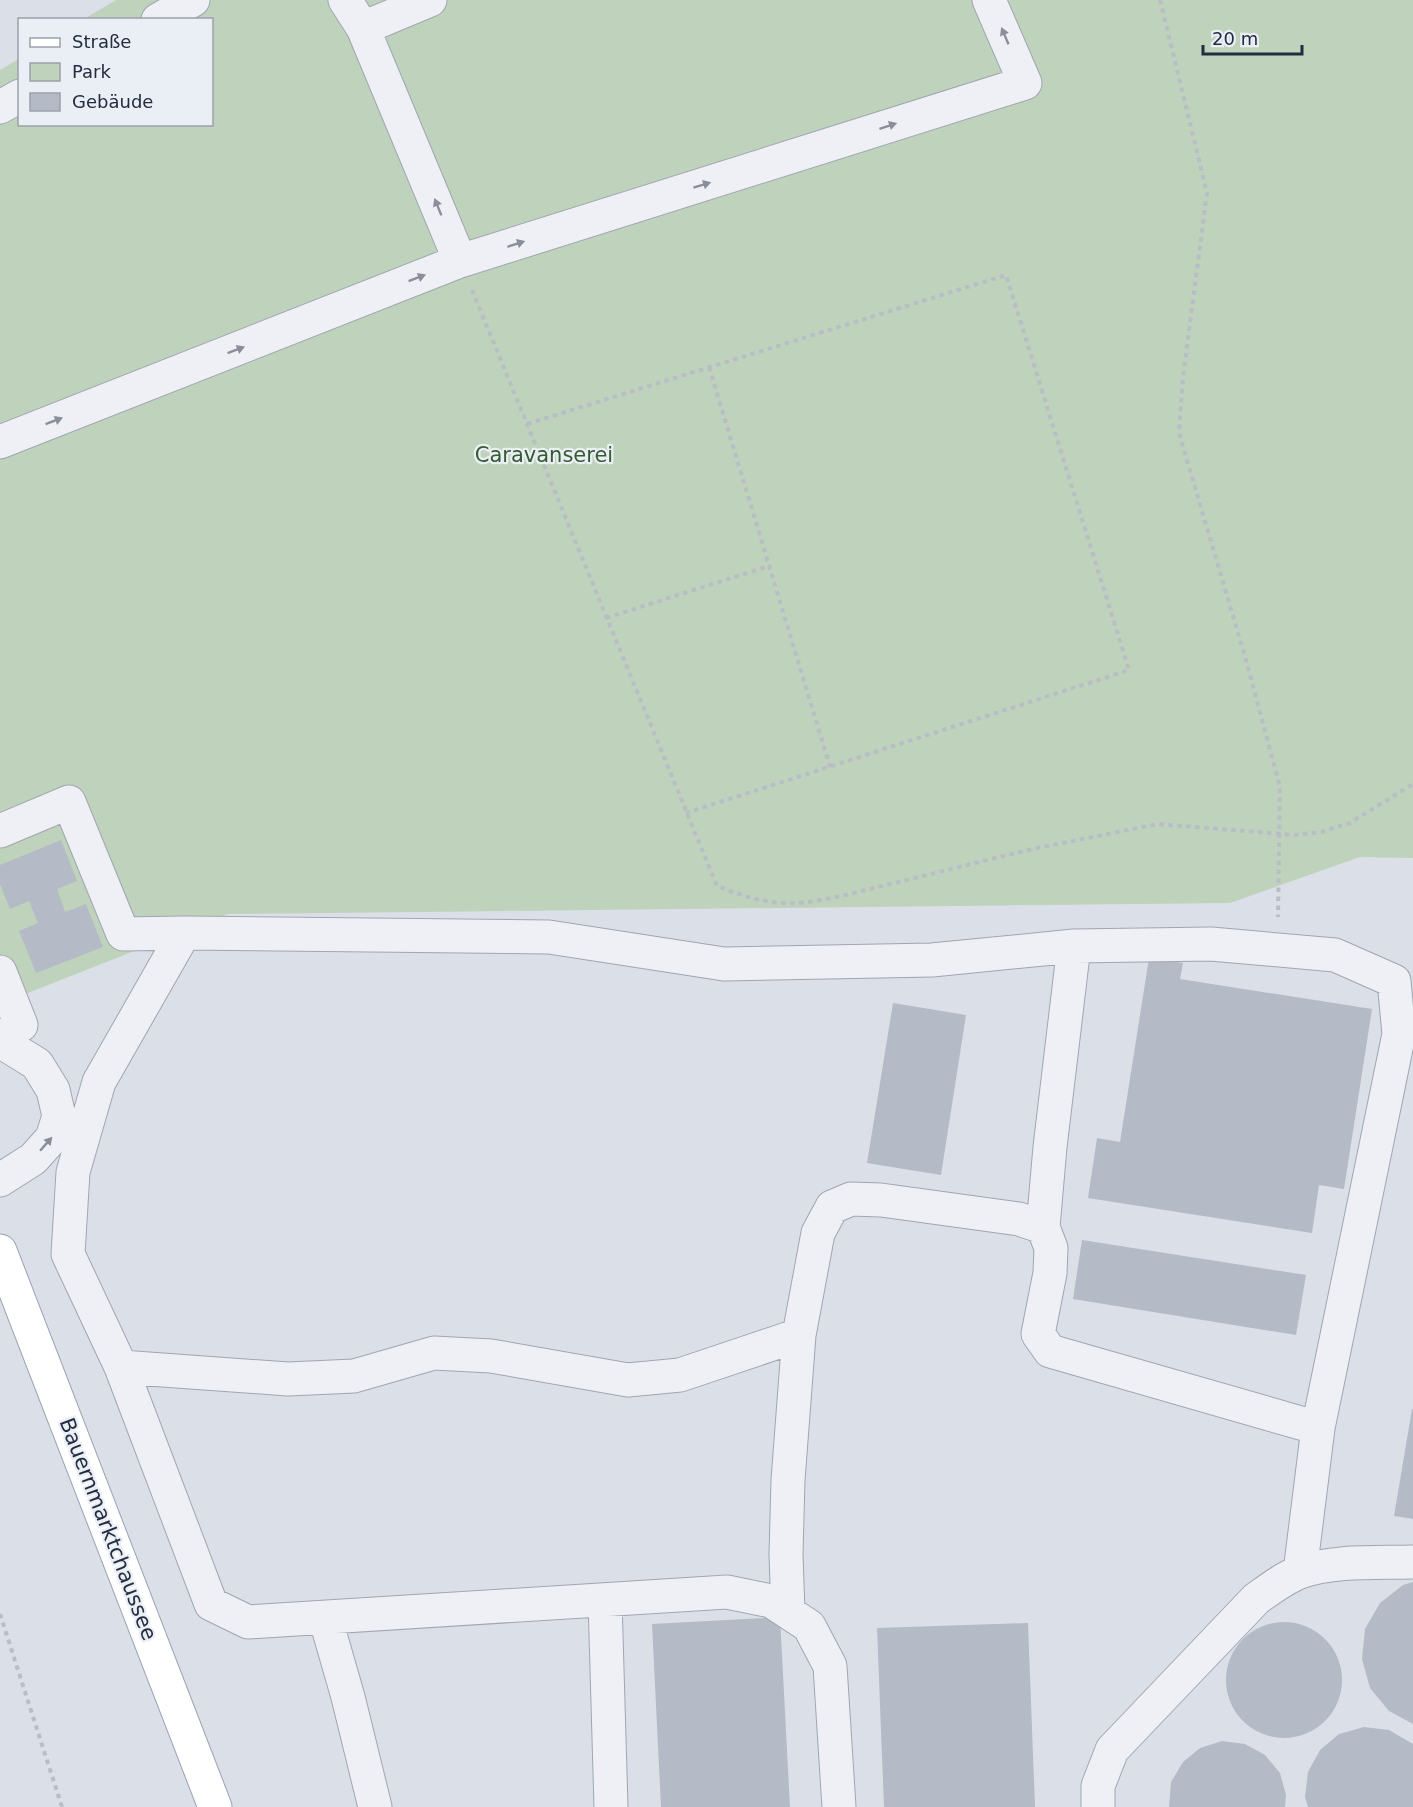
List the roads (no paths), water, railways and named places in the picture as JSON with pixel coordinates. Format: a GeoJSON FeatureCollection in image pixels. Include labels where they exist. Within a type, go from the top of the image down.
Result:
{"type":"FeatureCollection","features":[{"type":"Feature","properties":{"kind":"main road","name":"Bauernmarktchaussee"},"geometry":{"type":"LineString","coordinates":[[0,1251],[215,1807]]}},
{"type":"Feature","properties":{"kind":"lane"},"geometry":{"type":"LineString","coordinates":[[162,18],[193,0]]}},
{"type":"Feature","properties":{"kind":"lane"},"geometry":{"type":"LineString","coordinates":[[345,0],[363,28],[460,261]]}},
{"type":"Feature","properties":{"kind":"lane"},"geometry":{"type":"LineString","coordinates":[[363,28],[430,0]]}},
{"type":"Feature","properties":{"kind":"lane"},"geometry":{"type":"LineString","coordinates":[[0,442],[460,261],[1025,83],[989,0]]}},
{"type":"Feature","properties":{"kind":"lane"},"geometry":{"type":"LineString","coordinates":[[0,107],[18,97]]}},
{"type":"Feature","properties":{"kind":"lane"},"geometry":{"type":"LineString","coordinates":[[0,831],[69,802],[123,934],[549,937],[724,964],[932,960],[1074,946],[1211,945],[1335,955],[1394,981],[1399,1034],[1318,1428],[1300,1572]]}},
{"type":"Feature","properties":{"kind":"lane"},"geometry":{"type":"LineString","coordinates":[[184,933],[99,1082],[73,1172],[68,1254],[121,1366],[211,1604],[248,1622],[727,1592],[771,1601],[809,1626],[830,1666],[839,1807]]}},
{"type":"Feature","properties":{"kind":"lane"},"geometry":{"type":"LineString","coordinates":[[1074,946],[1050,1147],[1043,1227],[1051,1248],[1050,1273],[1038,1334],[1050,1351],[1318,1428]]}},
{"type":"Feature","properties":{"kind":"lane"},"geometry":{"type":"LineString","coordinates":[[0,972],[21,1025],[0,1040],[37,1064],[53,1090],[59,1116],[52,1138],[33,1159],[0,1180]]}},
{"type":"Feature","properties":{"kind":"lane"},"geometry":{"type":"LineString","coordinates":[[788,1612],[786,1554],[788,1480],[799,1335],[818,1233],[832,1207],[851,1199],[881,1200],[1019,1219],[1043,1227]]}},
{"type":"Feature","properties":{"kind":"lane"},"geometry":{"type":"LineString","coordinates":[[121,1366],[288,1378],[354,1376],[434,1353],[491,1356],[628,1380],[680,1375],[799,1335]]}},
{"type":"Feature","properties":{"kind":"lane"},"geometry":{"type":"LineString","coordinates":[[1098,1807],[1098,1786],[1112,1750],[1256,1599],[1280,1582],[1300,1572],[1344,1564],[1413,1562]]}},
{"type":"Feature","properties":{"kind":"lane"},"geometry":{"type":"LineString","coordinates":[[605,1600],[611,1807]]}},
{"type":"Feature","properties":{"kind":"lane"},"geometry":{"type":"LineString","coordinates":[[325,1617],[348,1697],[375,1807]]}},
{"type":"Feature","properties":{"kind":"park label","name":"Caravanserei"},"geometry":{"type":"Point","coordinates":[544,455]}}]}
